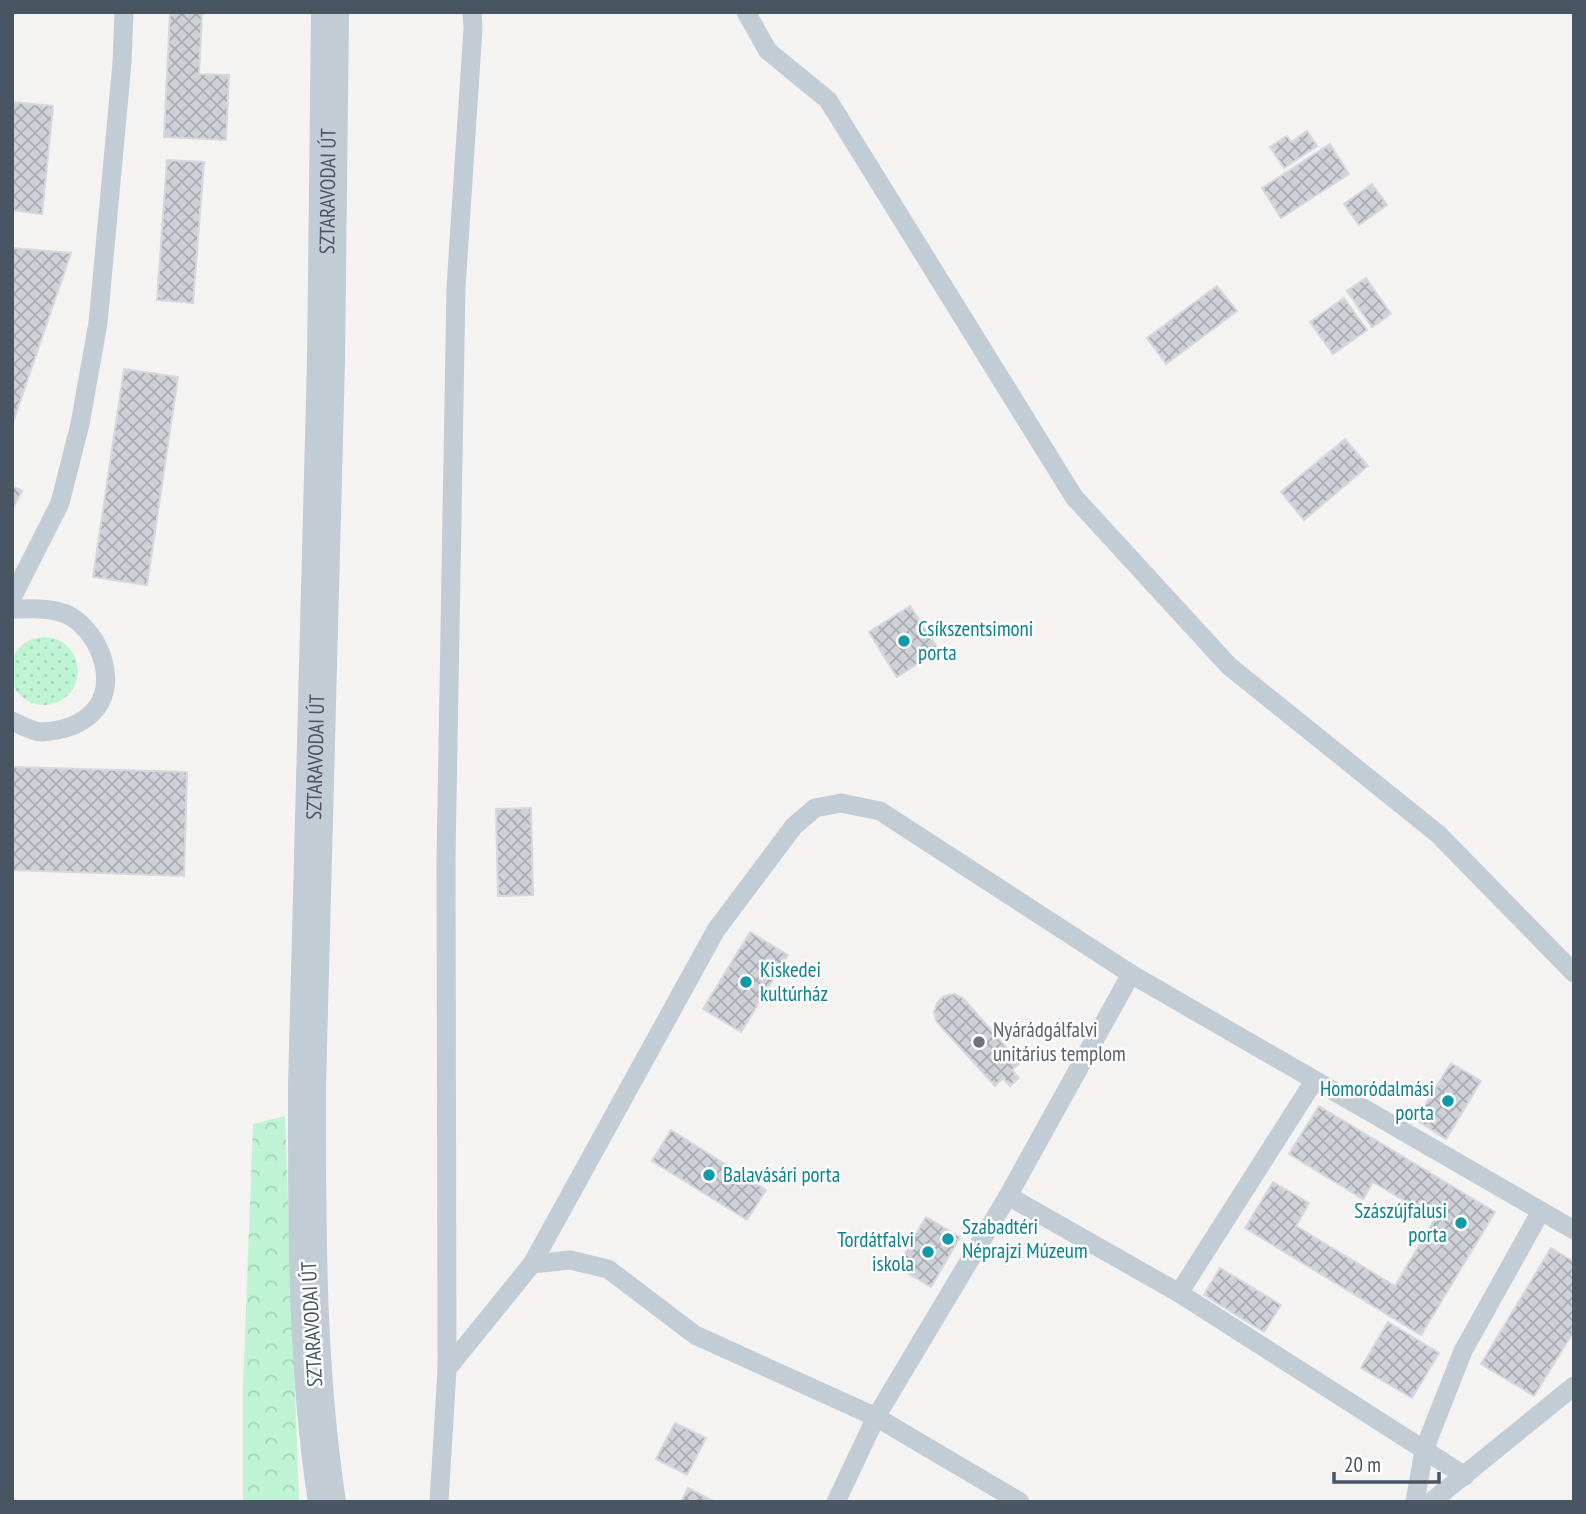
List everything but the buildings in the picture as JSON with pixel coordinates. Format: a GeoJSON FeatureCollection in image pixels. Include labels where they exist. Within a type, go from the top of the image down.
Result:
{"type":"FeatureCollection","features":[{"type":"Feature","properties":{"kind":"street","name":"SZTARAVODAI ÚT"},"geometry":{"type":"LineString","coordinates":[[327,1502],[320,1460],[312,1347],[307,1086],[326,361],[330,12]]}},
{"type":"Feature","properties":{"kind":"lane"},"geometry":{"type":"LineString","coordinates":[[12,598],[60,503],[80,424],[98,323],[122,63],[124,12]]}},
{"type":"Feature","properties":{"kind":"lane"},"geometry":{"type":"LineString","coordinates":[[439,1502],[447,1369],[446,859],[456,287],[472,12]]}},
{"type":"Feature","properties":{"kind":"lane"},"geometry":{"type":"LineString","coordinates":[[746,12],[768,51],[828,100],[1074,498],[1229,666],[1438,834],[1574,973]]}},
{"type":"Feature","properties":{"kind":"lane"},"geometry":{"type":"LineString","coordinates":[[12,609],[39,608],[69,615],[92,635],[103,658],[105,688],[93,713],[71,727],[40,732],[12,721]]}},
{"type":"Feature","properties":{"kind":"lane"},"geometry":{"type":"LineString","coordinates":[[447,1369],[532,1264],[716,930],[794,826],[815,808],[841,803],[880,811],[1131,974],[1574,1230]]}},
{"type":"Feature","properties":{"kind":"lane"},"geometry":{"type":"LineString","coordinates":[[836,1502],[876,1417],[1008,1196],[1131,974]]}},
{"type":"Feature","properties":{"kind":"lane"},"geometry":{"type":"LineString","coordinates":[[1180,1293],[1314,1081]]}},
{"type":"Feature","properties":{"kind":"lane"},"geometry":{"type":"LineString","coordinates":[[1008,1196],[1180,1293],[1465,1476]]}},
{"type":"Feature","properties":{"kind":"lane"},"geometry":{"type":"LineString","coordinates":[[1415,1502],[1424,1450],[1463,1351],[1541,1211]]}},
{"type":"Feature","properties":{"kind":"lane"},"geometry":{"type":"LineString","coordinates":[[532,1264],[570,1260],[607,1269],[695,1335],[876,1417],[1020,1502]]}},
{"type":"Feature","properties":{"kind":"lane"},"geometry":{"type":"LineString","coordinates":[[1431,1502],[1574,1386]]}},
{"type":"Feature","properties":{"kind":"green space"},"geometry":{"type":"Polygon","coordinates":[[[51,637],[72,652],[78,664],[76,684],[68,695],[51,705],[37,705],[20,695],[12,684],[10,664],[20,647],[31,639],[51,637]]]}},
{"type":"Feature","properties":{"kind":"green space"},"geometry":{"type":"Polygon","coordinates":[[[285,1116],[299,1502],[243,1502],[243,1388],[253,1124],[285,1116]]]}},
{"type":"Feature","properties":{"kind":"place","name":"Csíkszentsimoni porta"},"geometry":{"type":"Point","coordinates":[904,641]}},
{"type":"Feature","properties":{"kind":"place","name":"Kiskedei kultúrház"},"geometry":{"type":"Point","coordinates":[746,982]}},
{"type":"Feature","properties":{"kind":"place","name":"Nyárádgálfalvi unitárius templom"},"geometry":{"type":"Point","coordinates":[979,1042]}},
{"type":"Feature","properties":{"kind":"place","name":"Homoródalmási porta"},"geometry":{"type":"Point","coordinates":[1448,1101]}},
{"type":"Feature","properties":{"kind":"place","name":"Balavásári porta"},"geometry":{"type":"Point","coordinates":[709,1175]}},
{"type":"Feature","properties":{"kind":"place","name":"Szászújfalusi porta"},"geometry":{"type":"Point","coordinates":[1461,1223]}},
{"type":"Feature","properties":{"kind":"place","name":"Szabadtéri Néprajzi Múzeum"},"geometry":{"type":"Point","coordinates":[948,1239]}},
{"type":"Feature","properties":{"kind":"place","name":"Tordátfalvi iskola"},"geometry":{"type":"Point","coordinates":[928,1252]}}]}
